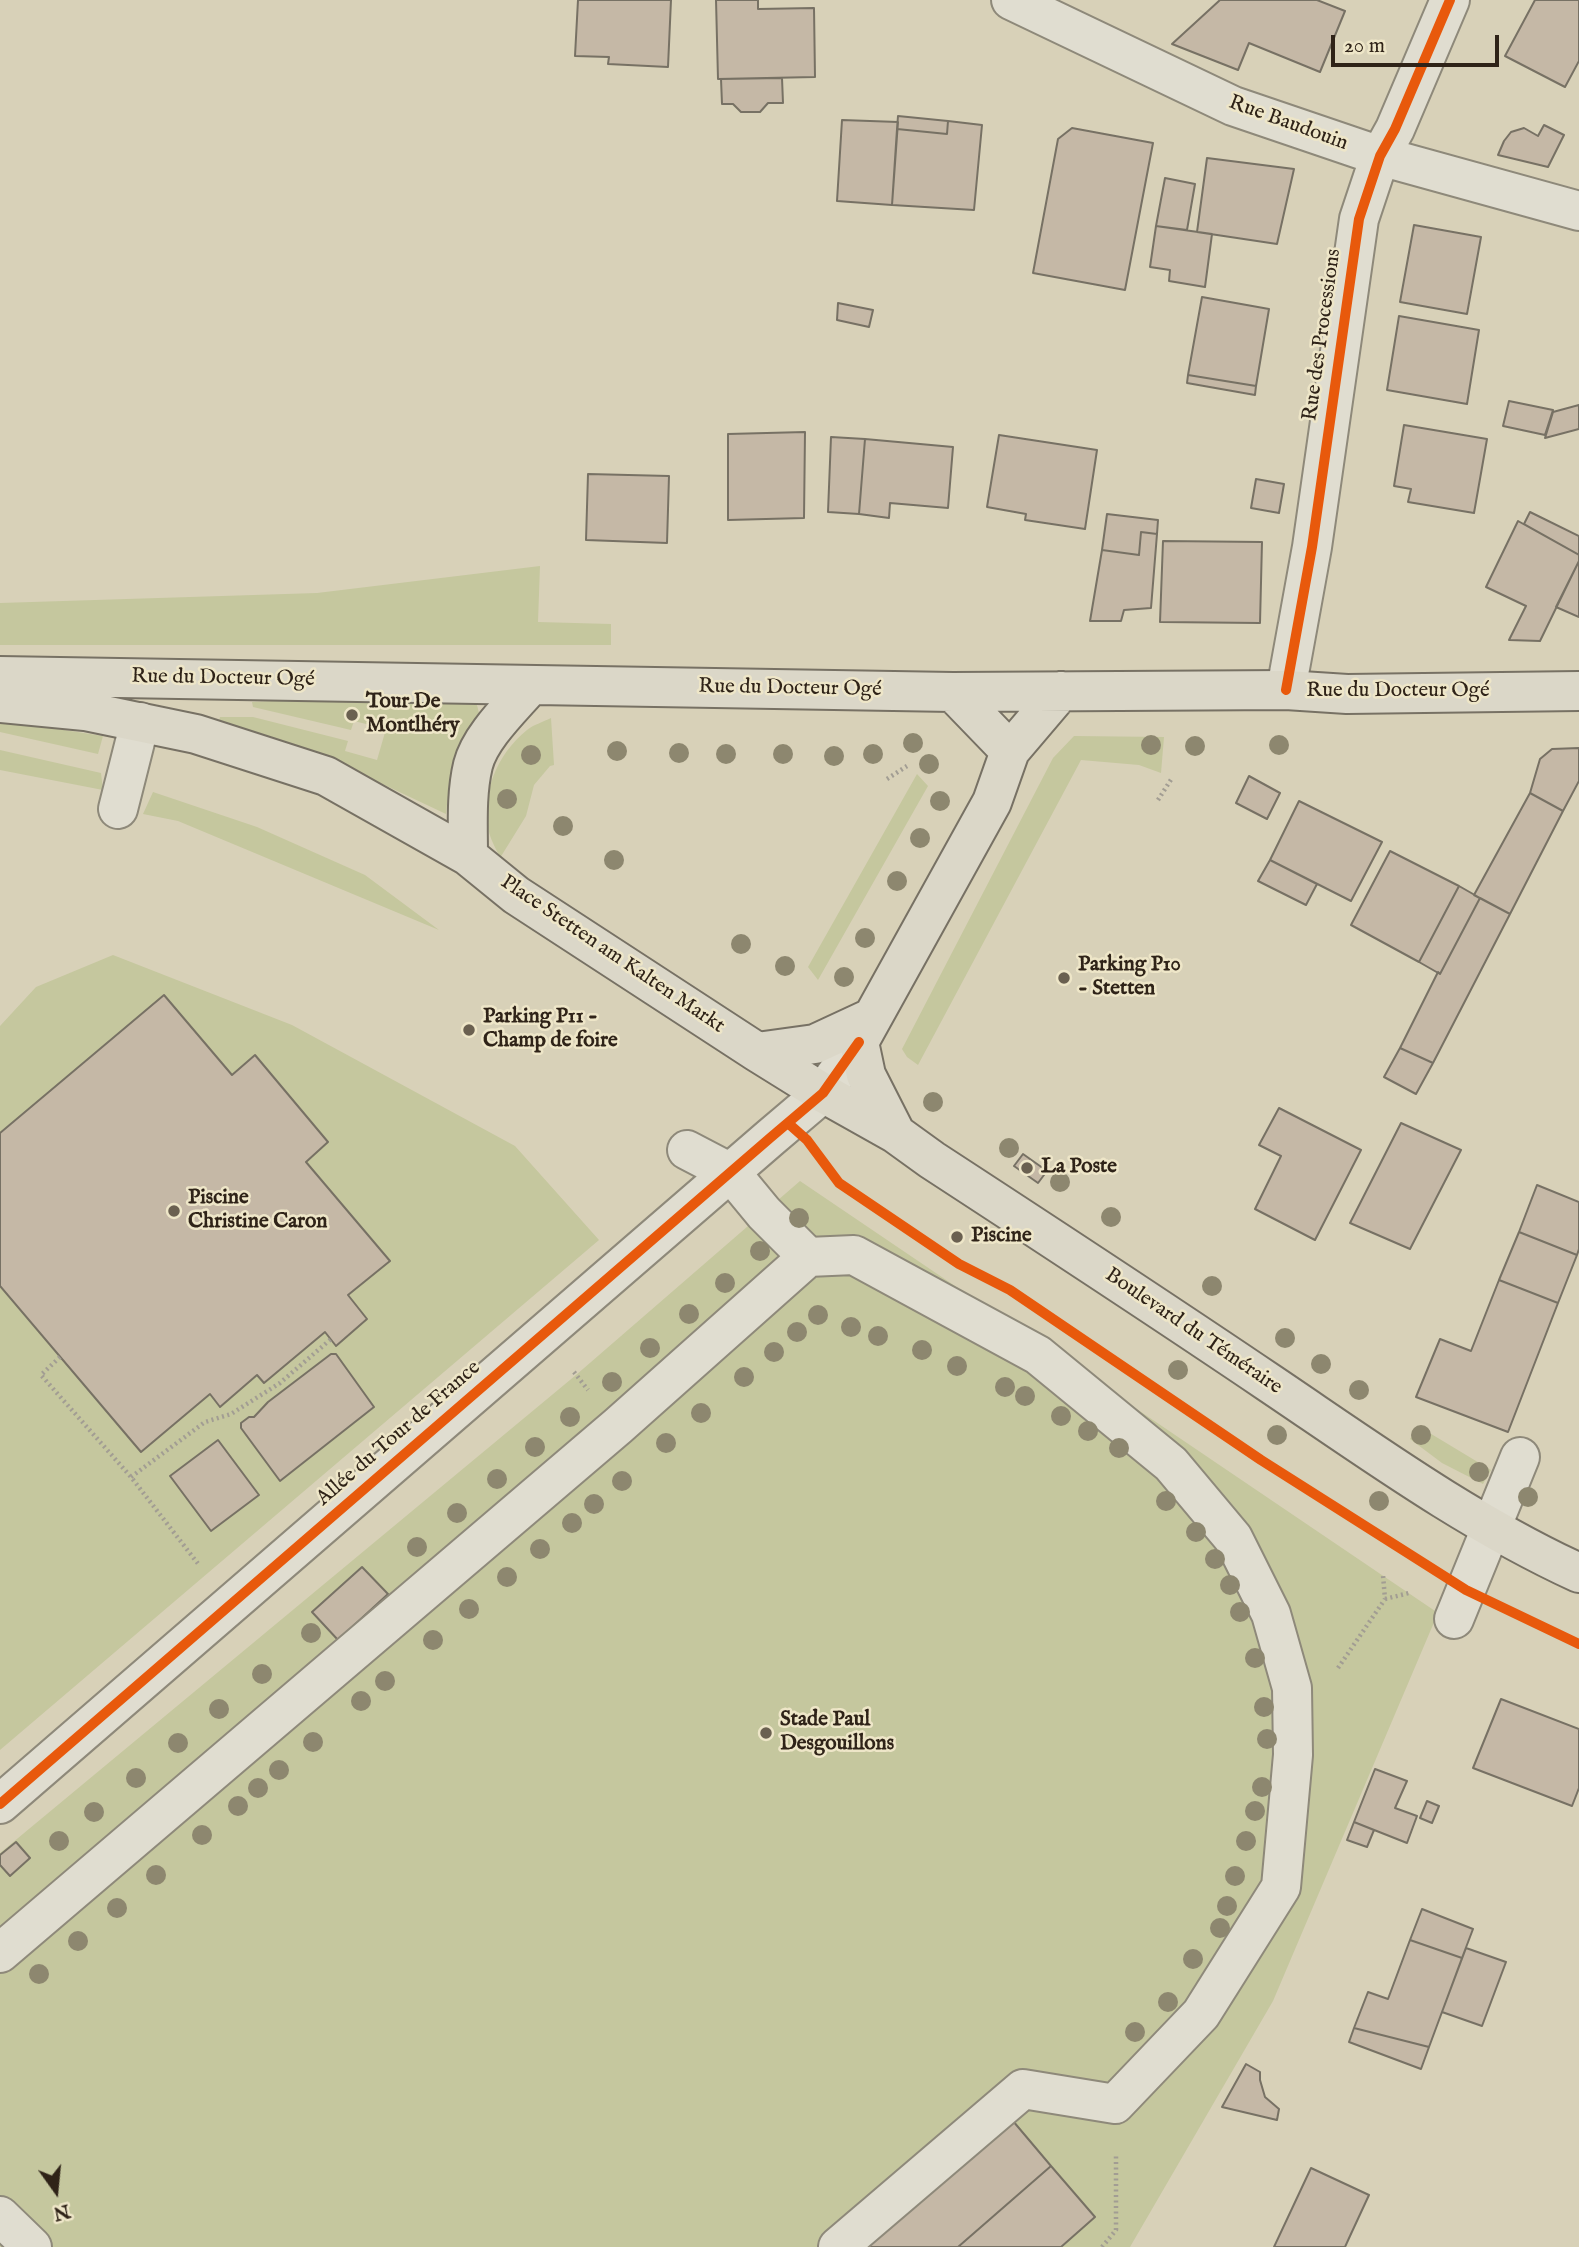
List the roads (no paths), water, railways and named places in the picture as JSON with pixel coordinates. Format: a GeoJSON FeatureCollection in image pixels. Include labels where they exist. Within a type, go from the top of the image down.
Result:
{"type":"FeatureCollection","features":[{"type":"Feature","properties":{"kind":"main road","name":"Rue du Docteur Ogé"},"geometry":{"type":"LineString","coordinates":[[0,676],[953,692],[1286,690],[1336,694],[1579,691]]}},
{"type":"Feature","properties":{"kind":"main road"},"geometry":{"type":"LineString","coordinates":[[468,856],[468,801],[474,762],[492,729],[530,686]]}},
{"type":"Feature","properties":{"kind":"main road"},"geometry":{"type":"LineString","coordinates":[[757,1052],[815,1044],[865,1030],[992,802],[1010,751],[1061,691]]}},
{"type":"Feature","properties":{"kind":"main road"},"geometry":{"type":"LineString","coordinates":[[953,692],[1010,751]]}},
{"type":"Feature","properties":{"kind":"main road","name":"Rue du Docteur Ogé"},"geometry":{"type":"LineString","coordinates":[[0,703],[85,711],[195,734],[326,776],[468,856]]}},
{"type":"Feature","properties":{"kind":"main road","name":"Place Stetten am Kalten Markt"},"geometry":{"type":"LineString","coordinates":[[468,856],[516,895],[823,1094]]}},
{"type":"Feature","properties":{"kind":"main road","name":"Boulevard du Téméraire"},"geometry":{"type":"LineString","coordinates":[[865,1030],[866,1075],[897,1134]]}},
{"type":"Feature","properties":{"kind":"main road","name":"Boulevard du Téméraire"},"geometry":{"type":"LineString","coordinates":[[823,1094],[897,1134],[932,1160],[1425,1488],[1491,1527],[1579,1573]]}},
{"type":"Feature","properties":{"kind":"street","name":"Rue Baudouin"},"geometry":{"type":"LineString","coordinates":[[1011,0],[1233,106],[1380,156],[1579,211]]}},
{"type":"Feature","properties":{"kind":"street","name":"Rue des Processions"},"geometry":{"type":"LineString","coordinates":[[1286,690],[1312,547],[1359,219],[1380,156],[1395,129],[1450,0]]}},
{"type":"Feature","properties":{"kind":"street"},"geometry":{"type":"LineString","coordinates":[[118,809],[140,722]]}},
{"type":"Feature","properties":{"kind":"street"},"geometry":{"type":"LineString","coordinates":[[823,1094],[865,1030]]}},
{"type":"Feature","properties":{"kind":"street","name":"Allée du Tour de France"},"geometry":{"type":"LineString","coordinates":[[0,1804],[823,1094]]}},
{"type":"Feature","properties":{"kind":"street"},"geometry":{"type":"LineString","coordinates":[[687,1150],[731,1173],[764,1213],[808,1257]]}},
{"type":"Feature","properties":{"kind":"street"},"geometry":{"type":"LineString","coordinates":[[0,1953],[618,1426],[808,1257],[854,1255],[1038,1355],[1171,1464],[1233,1538],[1271,1614],[1292,1688],[1293,1755],[1281,1887],[1201,2014],[1115,2104],[1023,2089],[838,2247]]}},
{"type":"Feature","properties":{"kind":"street"},"geometry":{"type":"LineString","coordinates":[[1454,1619],[1520,1457]]}},
{"type":"Feature","properties":{"kind":"street"},"geometry":{"type":"LineString","coordinates":[[0,2216],[32,2247]]}},
{"type":"Feature","properties":{"kind":"place","name":"Tour De Montlhéry"},"geometry":{"type":"Point","coordinates":[352,715]}},
{"type":"Feature","properties":{"kind":"place","name":"Parking P10 - Stetten"},"geometry":{"type":"Point","coordinates":[1064,978]}},
{"type":"Feature","properties":{"kind":"place","name":"Parking P11 - Champ de foire"},"geometry":{"type":"Point","coordinates":[469,1030]}},
{"type":"Feature","properties":{"kind":"place","name":"La Poste"},"geometry":{"type":"Point","coordinates":[1027,1168]}},
{"type":"Feature","properties":{"kind":"place","name":"Piscine Christine Caron"},"geometry":{"type":"Point","coordinates":[174,1211]}},
{"type":"Feature","properties":{"kind":"place","name":"Piscine"},"geometry":{"type":"Point","coordinates":[957,1237]}},
{"type":"Feature","properties":{"kind":"place","name":"Stade Paul Desgouillons"},"geometry":{"type":"Point","coordinates":[766,1733]}}]}
